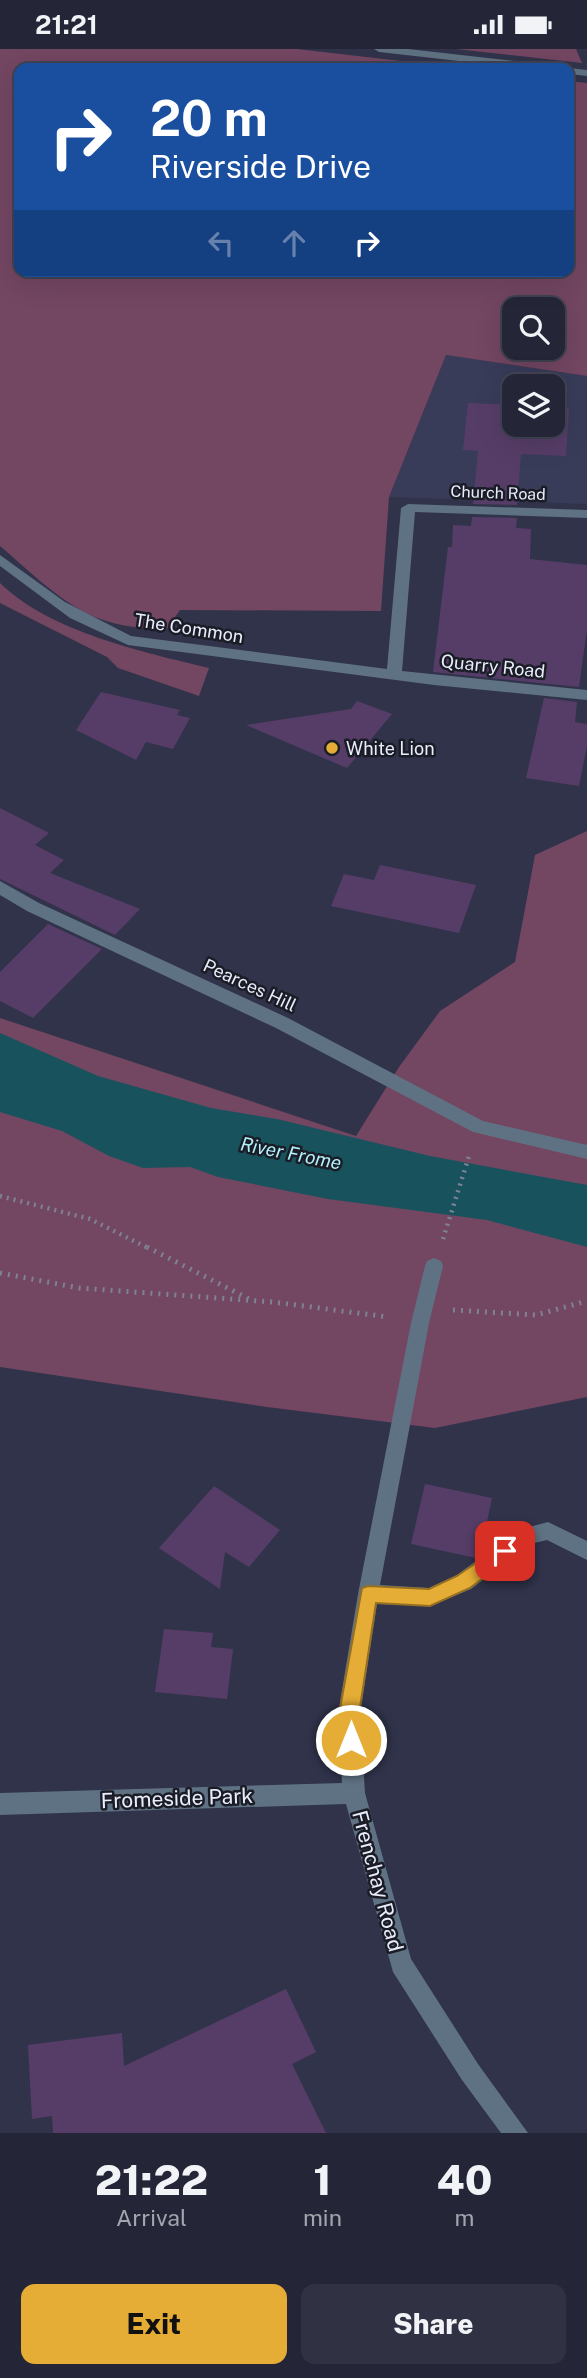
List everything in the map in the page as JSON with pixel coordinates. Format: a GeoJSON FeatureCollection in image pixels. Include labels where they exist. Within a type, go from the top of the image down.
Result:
{"type":"FeatureCollection","features":[{"type":"Feature","properties":{"kind":"street"},"geometry":{"type":"LineString","coordinates":[[379,49],[504,63]]}},
{"type":"Feature","properties":{"kind":"street","name":"Church Road"},"geometry":{"type":"LineString","coordinates":[[394,675],[408,508],[587,514]]}},
{"type":"Feature","properties":{"kind":"street","name":"The Common"},"geometry":{"type":"LineString","coordinates":[[0,559],[42,595],[73,615],[128,640],[394,675]]}},
{"type":"Feature","properties":{"kind":"street","name":"Quarry Road"},"geometry":{"type":"LineString","coordinates":[[394,675],[587,695]]}},
{"type":"Feature","properties":{"kind":"street","name":"Pearces Hill"},"geometry":{"type":"LineString","coordinates":[[0,887],[33,907],[282,1023],[478,1127],[587,1152]]}},
{"type":"Feature","properties":{"kind":"street","name":"Frenchay Road"},"geometry":{"type":"LineString","coordinates":[[435,1266],[422,1316],[368,1594],[349,1714],[354,1793],[401,1964],[470,2072],[516,2133]]}},
{"type":"Feature","properties":{"kind":"street"},"geometry":{"type":"LineString","coordinates":[[368,1594],[430,1597],[464,1582],[525,1536],[548,1531],[587,1551]]}},
{"type":"Feature","properties":{"kind":"street","name":"Fromeside Park"},"geometry":{"type":"LineString","coordinates":[[0,1804],[354,1793]]}},
{"type":"Feature","properties":{"kind":"path"},"geometry":{"type":"LineString","coordinates":[[435,1266],[472,1147]]}},
{"type":"Feature","properties":{"kind":"path"},"geometry":{"type":"LineString","coordinates":[[0,1196],[90,1219],[253,1301]]}},
{"type":"Feature","properties":{"kind":"path"},"geometry":{"type":"LineString","coordinates":[[0,1273],[76,1288],[422,1316],[536,1315],[587,1301]]}},
{"type":"Feature","properties":{"kind":"shaded area"},"geometry":{"type":"Polygon","coordinates":[[[0,49],[297,49],[419,63],[14,63],[14,277],[574,277],[574,82],[587,83],[587,376],[446,355],[389,497],[381,611],[180,610],[166,630],[105,621],[63,599],[0,546],[0,49]]]}},
{"type":"Feature","properties":{"kind":"shaded area"},"geometry":{"type":"Polygon","coordinates":[[[456,49],[576,49],[582,63],[456,49]]]}},
{"type":"Feature","properties":{"kind":"shaded area"},"geometry":{"type":"Polygon","coordinates":[[[446,355],[587,376],[587,504],[389,497],[446,355]]]}},
{"type":"Feature","properties":{"kind":"shaded area"},"geometry":{"type":"Polygon","coordinates":[[[0,583],[44,615],[98,638],[209,668],[199,696],[118,668],[107,657],[0,603],[0,583]]]}},
{"type":"Feature","properties":{"kind":"shaded area"},"geometry":{"type":"Polygon","coordinates":[[[587,831],[587,1397],[435,1428],[267,1407],[0,1367],[0,1018],[356,1136],[399,1067],[440,1011],[515,962],[535,855],[587,831]]]}},
{"type":"Feature","properties":{"kind":"water","name":"River Frome"},"geometry":{"type":"Polygon","coordinates":[[[0,1033],[98,1076],[211,1108],[277,1119],[430,1156],[587,1185],[587,1247],[487,1220],[328,1199],[218,1177],[190,1167],[143,1168],[109,1156],[62,1131],[0,1112],[0,1033]]]}},
{"type":"Feature","properties":{"kind":"building"},"geometry":{"type":"Polygon","coordinates":[[[468,403],[502,404],[502,437],[565,437],[565,408],[569,408],[566,456],[521,454],[517,505],[473,504],[478,451],[463,450],[468,403]]]}},
{"type":"Feature","properties":{"kind":"building"},"geometry":{"type":"Polygon","coordinates":[[[472,517],[517,518],[516,528],[531,529],[530,559],[587,565],[587,629],[579,687],[433,672],[453,525],[471,526],[472,517]]]}},
{"type":"Feature","properties":{"kind":"building"},"geometry":{"type":"Polygon","coordinates":[[[101,692],[180,710],[177,715],[190,718],[173,749],[146,742],[136,760],[76,730],[101,692]]]}},
{"type":"Feature","properties":{"kind":"building"},"geometry":{"type":"Polygon","coordinates":[[[544,698],[577,702],[575,722],[587,724],[587,746],[579,786],[526,778],[544,698]]]}},
{"type":"Feature","properties":{"kind":"building","name":"White Lion"},"geometry":{"type":"Polygon","coordinates":[[[357,701],[392,714],[347,768],[246,725],[351,709],[357,701]]]}},
{"type":"Feature","properties":{"kind":"building"},"geometry":{"type":"Polygon","coordinates":[[[0,808],[49,833],[35,845],[64,860],[50,873],[140,909],[115,935],[0,879],[0,808]]]}},
{"type":"Feature","properties":{"kind":"building"},"geometry":{"type":"Polygon","coordinates":[[[380,865],[476,885],[459,933],[331,906],[344,874],[374,880],[380,865]]]}},
{"type":"Feature","properties":{"kind":"building"},"geometry":{"type":"Polygon","coordinates":[[[48,924],[102,949],[33,1018],[0,1001],[0,972],[48,924]]]}},
{"type":"Feature","properties":{"kind":"building"},"geometry":{"type":"Polygon","coordinates":[[[425,1484],[492,1498],[480,1555],[476,1558],[411,1544],[425,1484]]]}},
{"type":"Feature","properties":{"kind":"building"},"geometry":{"type":"Polygon","coordinates":[[[214,1486],[280,1530],[249,1567],[225,1552],[220,1589],[159,1548],[214,1486]]]}},
{"type":"Feature","properties":{"kind":"building"},"geometry":{"type":"Polygon","coordinates":[[[164,1629],[213,1633],[211,1647],[233,1649],[227,1699],[155,1692],[164,1629]]]}},
{"type":"Feature","properties":{"kind":"building"},"geometry":{"type":"Polygon","coordinates":[[[286,1989],[316,2052],[292,2064],[326,2133],[53,2133],[52,2116],[32,2119],[28,2045],[122,2033],[124,2066],[286,1989]]]}},
{"type":"Feature","properties":{"kind":"place","name":"White Lion"},"geometry":{"type":"Point","coordinates":[332,748]}},
{"type":"Feature","properties":{"kind":"route"},"geometry":{"type":"LineString","coordinates":[[351,1740],[349,1714],[368,1594],[430,1597],[464,1582],[505,1551]]}}]}
